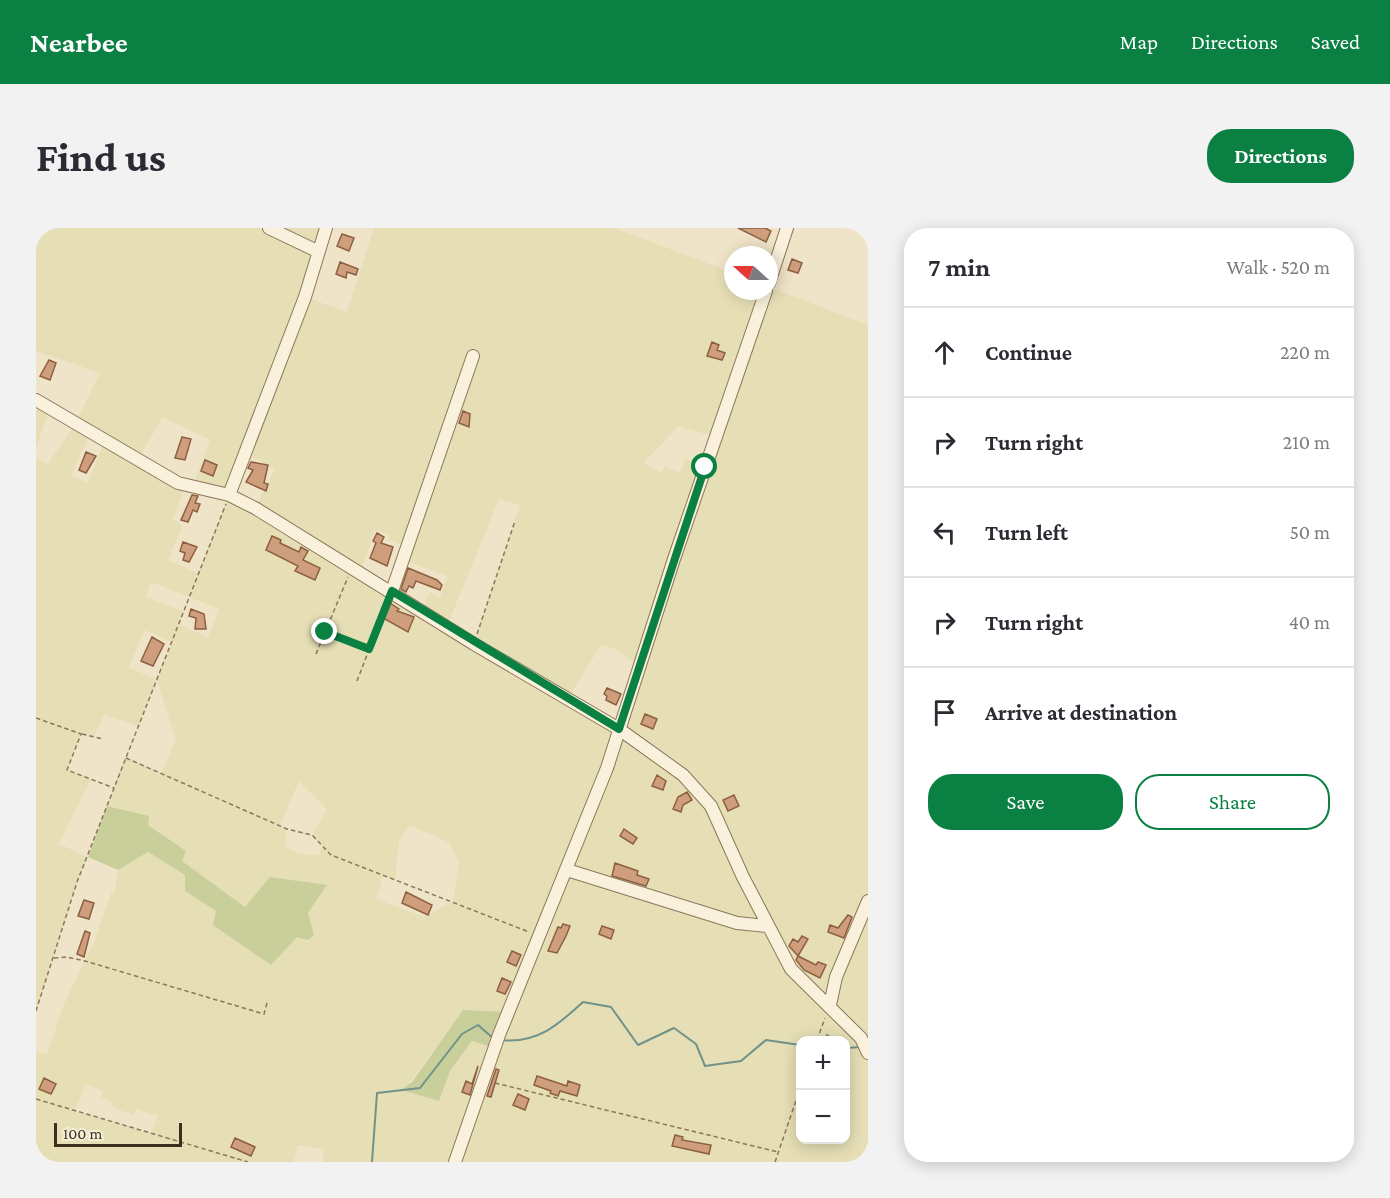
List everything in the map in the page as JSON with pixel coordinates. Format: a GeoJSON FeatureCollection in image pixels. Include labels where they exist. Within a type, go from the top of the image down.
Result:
{"type":"FeatureCollection","features":[{"type":"Feature","properties":{"kind":"street"},"geometry":{"type":"LineString","coordinates":[[268,228],[317,250]]}},
{"type":"Feature","properties":{"kind":"street"},"geometry":{"type":"LineString","coordinates":[[229,495],[305,297],[317,250],[326,228]]}},
{"type":"Feature","properties":{"kind":"street"},"geometry":{"type":"LineString","coordinates":[[778,256],[787,228]]}},
{"type":"Feature","properties":{"kind":"street"},"geometry":{"type":"LineString","coordinates":[[455,1162],[483,1080],[567,870],[619,729],[763,300]]}},
{"type":"Feature","properties":{"kind":"street"},"geometry":{"type":"LineString","coordinates":[[392,591],[473,356]]}},
{"type":"Feature","properties":{"kind":"street"},"geometry":{"type":"LineString","coordinates":[[36,400],[178,483],[229,495],[619,729],[684,775],[711,806],[767,926],[791,969],[861,1038],[868,1053]]}},
{"type":"Feature","properties":{"kind":"street"},"geometry":{"type":"LineString","coordinates":[[567,870],[737,923],[767,926]]}},
{"type":"Feature","properties":{"kind":"street"},"geometry":{"type":"LineString","coordinates":[[830,1005],[836,977],[868,901]]}},
{"type":"Feature","properties":{"kind":"path"},"geometry":{"type":"LineString","coordinates":[[36,1011],[77,882],[229,495]]}},
{"type":"Feature","properties":{"kind":"path"},"geometry":{"type":"LineString","coordinates":[[474,644],[514,520]]}},
{"type":"Feature","properties":{"kind":"path"},"geometry":{"type":"LineString","coordinates":[[316,654],[352,567]]}},
{"type":"Feature","properties":{"kind":"path"},"geometry":{"type":"LineString","coordinates":[[357,681],[392,591]]}},
{"type":"Feature","properties":{"kind":"path"},"geometry":{"type":"LineString","coordinates":[[325,632],[369,649]]}},
{"type":"Feature","properties":{"kind":"path"},"geometry":{"type":"LineString","coordinates":[[36,718],[81,734],[103,739]]}},
{"type":"Feature","properties":{"kind":"path"},"geometry":{"type":"LineString","coordinates":[[81,734],[67,770],[114,788]]}},
{"type":"Feature","properties":{"kind":"path"},"geometry":{"type":"LineString","coordinates":[[125,757],[280,825],[312,835],[331,855],[540,936]]}},
{"type":"Feature","properties":{"kind":"path"},"geometry":{"type":"LineString","coordinates":[[53,958],[67,957],[85,961],[264,1014],[267,1003]]}},
{"type":"Feature","properties":{"kind":"path"},"geometry":{"type":"LineString","coordinates":[[819,1036],[830,1005]]}},
{"type":"Feature","properties":{"kind":"path"},"geometry":{"type":"LineString","coordinates":[[483,1080],[778,1152]]}},
{"type":"Feature","properties":{"kind":"path"},"geometry":{"type":"LineString","coordinates":[[775,1162],[801,1090]]}},
{"type":"Feature","properties":{"kind":"path"},"geometry":{"type":"LineString","coordinates":[[36,1099],[248,1162]]}},
{"type":"Feature","properties":{"kind":"shaded area"},"geometry":{"type":"Polygon","coordinates":[[[36,228],[328,228],[305,297],[347,312],[374,228],[615,228],[724,270],[724,300],[778,300],[778,290],[868,325],[868,1162],[323,1162],[324,1150],[298,1145],[293,1162],[36,1162],[36,1052],[47,1055],[63,1006],[95,940],[111,893],[114,894],[118,870],[148,852],[185,875],[185,891],[216,911],[308,913],[327,886],[270,877],[246,908],[182,861],[186,851],[148,825],[148,816],[107,806],[125,757],[161,773],[176,740],[157,681],[138,726],[104,715],[94,736],[81,734],[67,770],[91,779],[59,844],[88,857],[77,882],[36,1011],[36,459],[48,464],[75,424],[100,373],[36,351],[36,228]],[[163,417],[138,459],[186,485],[173,520],[182,526],[168,560],[198,573],[229,495],[193,486],[210,440],[163,417]],[[679,426],[644,462],[660,473],[665,467],[680,473],[685,458],[705,466],[715,437],[679,426]],[[90,433],[72,475],[88,483],[104,441],[90,433]],[[245,453],[229,495],[255,508],[275,469],[245,453]],[[499,499],[447,626],[474,643],[520,505],[499,499]],[[375,530],[361,572],[422,610],[430,592],[440,597],[447,576],[403,560],[408,547],[388,540],[390,535],[375,530]],[[151,582],[146,597],[184,612],[179,625],[208,637],[219,609],[151,582]],[[145,630],[129,667],[156,680],[172,642],[145,630]],[[601,645],[568,698],[619,729],[640,666],[613,648],[601,645]],[[299,781],[280,825],[287,829],[285,846],[299,854],[318,855],[323,846],[312,835],[327,809],[299,781]],[[410,825],[399,841],[395,880],[383,876],[376,899],[424,917],[453,902],[459,862],[450,843],[410,825]],[[463,1011],[404,1090],[439,1101],[450,1071],[472,1041],[494,1048],[509,1012],[463,1011]],[[86,1084],[75,1111],[151,1133],[158,1116],[136,1109],[133,1115],[112,1107],[113,1102],[101,1098],[103,1092],[86,1084]]]}},
{"type":"Feature","properties":{"kind":"shaded area"},"geometry":{"type":"Polygon","coordinates":[[[36,400],[50,408],[36,448],[36,400]]]}},
{"type":"Feature","properties":{"kind":"green space"},"geometry":{"type":"Polygon","coordinates":[[[107,806],[149,816],[148,825],[186,851],[182,861],[245,907],[270,877],[327,885],[308,913],[314,935],[308,940],[297,937],[271,965],[213,925],[216,911],[185,891],[185,875],[148,852],[118,870],[88,857],[107,806]]]}},
{"type":"Feature","properties":{"kind":"green space"},"geometry":{"type":"Polygon","coordinates":[[[463,1010],[509,1012],[494,1048],[472,1041],[450,1071],[439,1101],[401,1090],[412,1082],[463,1010]]]}},
{"type":"Feature","properties":{"kind":"building"},"geometry":{"type":"Polygon","coordinates":[[[738,228],[765,228],[771,231],[766,242],[738,228]]]}},
{"type":"Feature","properties":{"kind":"building"},"geometry":{"type":"Polygon","coordinates":[[[342,234],[354,238],[349,251],[337,246],[342,234]]]}},
{"type":"Feature","properties":{"kind":"building"},"geometry":{"type":"Polygon","coordinates":[[[792,259],[802,263],[798,273],[788,270],[792,259]]]}},
{"type":"Feature","properties":{"kind":"building"},"geometry":{"type":"Polygon","coordinates":[[[340,262],[358,269],[356,275],[347,272],[346,278],[336,274],[340,262]]]}},
{"type":"Feature","properties":{"kind":"building"},"geometry":{"type":"Polygon","coordinates":[[[712,342],[719,345],[717,350],[725,353],[722,360],[707,356],[712,342]]]}},
{"type":"Feature","properties":{"kind":"building"},"geometry":{"type":"Polygon","coordinates":[[[49,360],[56,363],[50,380],[40,376],[49,360]]]}},
{"type":"Feature","properties":{"kind":"building"},"geometry":{"type":"Polygon","coordinates":[[[463,411],[470,414],[469,427],[459,423],[463,411]]]}},
{"type":"Feature","properties":{"kind":"building"},"geometry":{"type":"Polygon","coordinates":[[[182,437],[191,439],[185,460],[175,458],[182,437]]]}},
{"type":"Feature","properties":{"kind":"building"},"geometry":{"type":"Polygon","coordinates":[[[86,452],[96,456],[86,473],[79,470],[86,452]]]}},
{"type":"Feature","properties":{"kind":"building"},"geometry":{"type":"Polygon","coordinates":[[[205,460],[217,465],[213,476],[201,471],[205,460]]]}},
{"type":"Feature","properties":{"kind":"building"},"geometry":{"type":"Polygon","coordinates":[[[251,462],[268,465],[264,483],[268,484],[266,491],[246,482],[253,470],[248,468],[251,462]]]}},
{"type":"Feature","properties":{"kind":"building"},"geometry":{"type":"Polygon","coordinates":[[[192,495],[198,496],[195,503],[200,504],[197,512],[193,510],[188,522],[181,520],[192,495]]]}},
{"type":"Feature","properties":{"kind":"building"},"geometry":{"type":"Polygon","coordinates":[[[377,533],[384,537],[381,543],[393,547],[387,566],[370,558],[377,533]]]}},
{"type":"Feature","properties":{"kind":"building"},"geometry":{"type":"Polygon","coordinates":[[[272,536],[281,540],[280,543],[299,552],[301,547],[308,551],[303,560],[320,568],[315,580],[295,571],[298,566],[266,550],[272,536]]]}},
{"type":"Feature","properties":{"kind":"building"},"geometry":{"type":"Polygon","coordinates":[[[183,542],[197,547],[189,562],[183,560],[185,553],[180,551],[183,542]]]}},
{"type":"Feature","properties":{"kind":"building"},"geometry":{"type":"Polygon","coordinates":[[[408,568],[437,580],[442,585],[440,590],[416,581],[413,588],[409,586],[406,592],[401,589],[408,568]]]}},
{"type":"Feature","properties":{"kind":"building"},"geometry":{"type":"Polygon","coordinates":[[[390,603],[399,609],[397,611],[414,617],[408,632],[383,618],[390,603]]]}},
{"type":"Feature","properties":{"kind":"building"},"geometry":{"type":"Polygon","coordinates":[[[191,609],[204,614],[206,629],[195,629],[196,618],[189,616],[191,609]]]}},
{"type":"Feature","properties":{"kind":"building"},"geometry":{"type":"Polygon","coordinates":[[[152,637],[164,644],[153,666],[141,661],[152,637]]]}},
{"type":"Feature","properties":{"kind":"building"},"geometry":{"type":"Polygon","coordinates":[[[607,688],[621,694],[616,705],[606,700],[607,696],[604,694],[607,688]]]}},
{"type":"Feature","properties":{"kind":"building"},"geometry":{"type":"Polygon","coordinates":[[[645,714],[657,719],[653,729],[641,724],[645,714]]]}},
{"type":"Feature","properties":{"kind":"building"},"geometry":{"type":"Polygon","coordinates":[[[657,775],[666,781],[663,790],[652,786],[657,775]]]}},
{"type":"Feature","properties":{"kind":"building"},"geometry":{"type":"Polygon","coordinates":[[[687,792],[692,800],[683,805],[681,812],[673,809],[678,797],[687,792]]]}},
{"type":"Feature","properties":{"kind":"building"},"geometry":{"type":"Polygon","coordinates":[[[734,795],[739,806],[728,811],[723,800],[734,795]]]}},
{"type":"Feature","properties":{"kind":"building"},"geometry":{"type":"Polygon","coordinates":[[[624,829],[637,838],[633,844],[620,836],[624,829]]]}},
{"type":"Feature","properties":{"kind":"building"},"geometry":{"type":"Polygon","coordinates":[[[615,863],[638,871],[637,875],[649,879],[646,886],[612,876],[615,863]]]}},
{"type":"Feature","properties":{"kind":"building"},"geometry":{"type":"Polygon","coordinates":[[[406,892],[432,905],[428,915],[402,903],[406,892]]]}},
{"type":"Feature","properties":{"kind":"building"},"geometry":{"type":"Polygon","coordinates":[[[84,900],[94,903],[89,919],[78,916],[84,900]]]}},
{"type":"Feature","properties":{"kind":"building"},"geometry":{"type":"Polygon","coordinates":[[[848,915],[852,917],[844,938],[828,932],[830,925],[838,928],[848,915]]]}},
{"type":"Feature","properties":{"kind":"building"},"geometry":{"type":"Polygon","coordinates":[[[563,924],[570,926],[557,953],[548,951],[558,927],[561,928],[563,924]]]}},
{"type":"Feature","properties":{"kind":"building"},"geometry":{"type":"Polygon","coordinates":[[[602,926],[614,930],[611,939],[599,934],[602,926]]]}},
{"type":"Feature","properties":{"kind":"building"},"geometry":{"type":"Polygon","coordinates":[[[85,931],[90,933],[84,957],[77,954],[85,931]]]}},
{"type":"Feature","properties":{"kind":"building"},"geometry":{"type":"Polygon","coordinates":[[[802,936],[808,939],[798,956],[789,946],[793,939],[798,942],[802,936]]]}},
{"type":"Feature","properties":{"kind":"building"},"geometry":{"type":"Polygon","coordinates":[[[512,951],[521,955],[516,966],[507,962],[512,951]]]}},
{"type":"Feature","properties":{"kind":"building"},"geometry":{"type":"Polygon","coordinates":[[[798,956],[816,965],[818,962],[826,965],[820,978],[804,970],[796,960],[798,956]]]}},
{"type":"Feature","properties":{"kind":"building"},"geometry":{"type":"Polygon","coordinates":[[[502,978],[511,982],[505,994],[497,991],[502,978]]]}},
{"type":"Feature","properties":{"kind":"building"},"geometry":{"type":"Polygon","coordinates":[[[478,1066],[470,1095],[462,1092],[466,1081],[472,1084],[478,1066]]]}},
{"type":"Feature","properties":{"kind":"building"},"geometry":{"type":"Polygon","coordinates":[[[496,1069],[499,1070],[491,1097],[487,1096],[496,1069]]]}},
{"type":"Feature","properties":{"kind":"building"},"geometry":{"type":"Polygon","coordinates":[[[537,1076],[567,1086],[568,1081],[580,1085],[577,1096],[560,1091],[558,1096],[534,1085],[537,1076]]]}},
{"type":"Feature","properties":{"kind":"building"},"geometry":{"type":"Polygon","coordinates":[[[44,1078],[56,1084],[51,1094],[39,1089],[44,1078]]]}},
{"type":"Feature","properties":{"kind":"building"},"geometry":{"type":"Polygon","coordinates":[[[518,1094],[529,1099],[525,1110],[513,1105],[518,1094]]]}},
{"type":"Feature","properties":{"kind":"building"},"geometry":{"type":"Polygon","coordinates":[[[675,1135],[683,1137],[682,1140],[711,1145],[709,1154],[672,1146],[675,1135]]]}},
{"type":"Feature","properties":{"kind":"building"},"geometry":{"type":"Polygon","coordinates":[[[235,1138],[255,1147],[251,1156],[231,1147],[235,1138]]]}},
{"type":"Feature","properties":{"kind":"waterway"},"geometry":{"type":"LineString","coordinates":[[501,1040],[536,1036],[556,1025],[583,1002],[611,1007],[638,1045],[674,1028],[696,1044],[705,1066],[741,1061],[766,1040],[796,1044]]}},
{"type":"Feature","properties":{"kind":"waterway"},"geometry":{"type":"LineString","coordinates":[[372,1162],[377,1093],[420,1088],[462,1034],[478,1025],[494,1039]]}},
{"type":"Feature","properties":{"kind":"waterway"},"geometry":{"type":"LineString","coordinates":[[850,1048],[861,1047]]}},
{"type":"Feature","properties":{"kind":"route"},"geometry":{"type":"LineString","coordinates":[[325,632],[369,649],[392,591],[474,644],[619,729],[705,467]]}}]}
